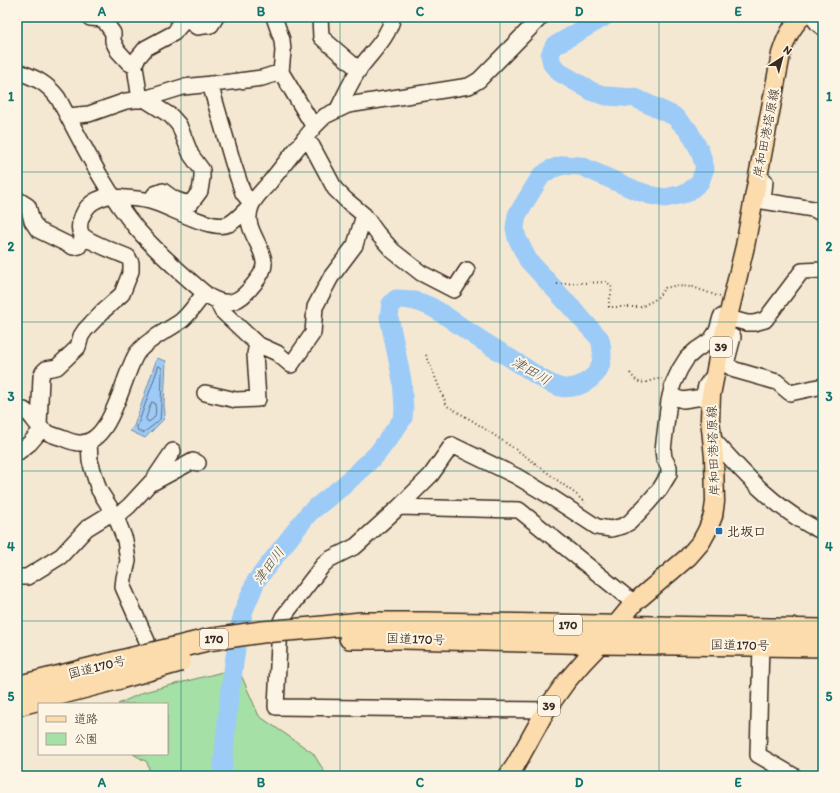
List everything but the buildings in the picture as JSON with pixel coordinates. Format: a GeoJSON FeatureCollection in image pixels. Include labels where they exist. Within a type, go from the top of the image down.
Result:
{"type":"FeatureCollection","features":[{"type":"Feature","properties":{"kind":"highway","name":"国道170号"},"geometry":{"type":"LineString","coordinates":[[17,687],[118,670],[168,664],[208,654],[262,646],[361,623],[823,630]]}},
{"type":"Feature","properties":{"kind":"highway","name":"国道170号"},"geometry":{"type":"LineString","coordinates":[[314,634],[352,638],[823,646]]}},
{"type":"Feature","properties":{"kind":"highway","name":"国道170号"},"geometry":{"type":"LineString","coordinates":[[17,705],[118,670]]}},
{"type":"Feature","properties":{"kind":"main road","name":"岸和田港塔原線"},"geometry":{"type":"LineString","coordinates":[[508,776],[546,710],[566,682],[634,603],[688,556],[701,542],[713,516],[716,502],[710,419],[711,395],[714,377],[728,312],[745,246],[781,54],[786,38],[801,17]]}},
{"type":"Feature","properties":{"kind":"street"},"geometry":{"type":"LineString","coordinates":[[150,201],[156,194],[163,191],[175,200],[183,203],[192,203],[200,191],[202,170],[191,155],[179,125],[171,116],[142,99],[135,66],[136,60],[146,48],[174,33],[179,22],[186,19],[197,27],[211,24],[216,17]]}},
{"type":"Feature","properties":{"kind":"street"},"geometry":{"type":"LineString","coordinates":[[274,17],[282,40],[283,51],[281,72],[309,133],[312,146],[336,189],[346,200],[364,215],[377,233],[394,251],[422,273],[454,290],[467,270]]}},
{"type":"Feature","properties":{"kind":"street"},"geometry":{"type":"LineString","coordinates":[[320,17],[321,37],[359,70]]}},
{"type":"Feature","properties":{"kind":"street"},"geometry":{"type":"LineString","coordinates":[[338,109],[351,82],[383,41],[394,17]]}},
{"type":"Feature","properties":{"kind":"street"},"geometry":{"type":"LineString","coordinates":[[17,453],[30,443],[40,428],[41,377],[43,372],[46,369],[57,366],[78,347],[81,336],[85,330],[122,294],[131,271],[131,263],[128,257],[83,236],[80,231],[80,223],[88,207],[93,202],[113,196],[150,201],[174,209],[203,223],[217,225],[228,224],[252,204],[309,133],[325,116],[348,104],[469,86],[479,80],[541,17]]}},
{"type":"Feature","properties":{"kind":"street"},"geometry":{"type":"LineString","coordinates":[[817,17],[815,20],[823,28]]}},
{"type":"Feature","properties":{"kind":"street"},"geometry":{"type":"LineString","coordinates":[[90,18],[103,19],[113,32],[113,41],[118,51],[135,66]]}},
{"type":"Feature","properties":{"kind":"street"},"geometry":{"type":"LineString","coordinates":[[17,71],[39,80],[51,88],[113,196],[136,227],[155,249],[211,297],[222,311],[257,344],[276,354],[291,365],[313,333],[315,307],[331,277],[355,245],[364,215]]}},
{"type":"Feature","properties":{"kind":"street"},"geometry":{"type":"LineString","coordinates":[[68,116],[89,114],[126,101],[142,99],[183,87],[262,78],[281,72]]}},
{"type":"Feature","properties":{"kind":"street"},"geometry":{"type":"LineString","coordinates":[[17,413],[24,410],[40,428],[66,440],[80,444],[98,436],[115,409],[132,361],[139,351],[153,339],[183,320],[211,297],[235,301],[245,295],[263,271],[264,263],[261,251],[253,236],[250,224],[252,204],[244,193],[233,163],[210,84]]}},
{"type":"Feature","properties":{"kind":"street"},"geometry":{"type":"LineString","coordinates":[[758,176],[765,182],[763,201],[813,209],[823,214]]}},
{"type":"Feature","properties":{"kind":"street"},"geometry":{"type":"LineString","coordinates":[[17,199],[28,206],[32,221],[38,230],[73,248],[79,246],[83,236]]}},
{"type":"Feature","properties":{"kind":"street"},"geometry":{"type":"LineString","coordinates":[[728,312],[747,323],[754,323],[764,320],[802,271],[823,270]]}},
{"type":"Feature","properties":{"kind":"street"},"geometry":{"type":"LineString","coordinates":[[546,710],[276,707],[280,624],[323,565],[330,558],[356,546],[399,507],[431,475],[452,445],[516,476],[596,527],[611,529],[623,526],[630,522],[660,489],[669,474],[669,467],[664,458],[663,450],[670,396],[674,381],[687,358],[711,340],[717,331],[725,303],[733,337],[726,364],[735,370],[777,382],[790,393],[823,386]]}},
{"type":"Feature","properties":{"kind":"street"},"geometry":{"type":"LineString","coordinates":[[205,393],[236,400],[258,399],[255,354],[257,344]]}},
{"type":"Feature","properties":{"kind":"street"},"geometry":{"type":"LineString","coordinates":[[670,396],[683,400],[703,397],[709,380],[714,377]]}},
{"type":"Feature","properties":{"kind":"street"},"geometry":{"type":"LineString","coordinates":[[712,438],[742,473],[764,493],[802,520],[823,532]]}},
{"type":"Feature","properties":{"kind":"street"},"geometry":{"type":"LineString","coordinates":[[89,441],[90,461],[99,490],[114,514],[125,540],[128,561],[124,578],[124,587],[147,642]]}},
{"type":"Feature","properties":{"kind":"street"},"geometry":{"type":"LineString","coordinates":[[17,577],[27,577],[61,556],[87,528],[129,506],[150,484],[172,450]]}},
{"type":"Feature","properties":{"kind":"street"},"geometry":{"type":"LineString","coordinates":[[150,484],[193,461],[198,463]]}},
{"type":"Feature","properties":{"kind":"street"},"geometry":{"type":"LineString","coordinates":[[399,507],[519,510],[634,603]]}},
{"type":"Feature","properties":{"kind":"street"},"geometry":{"type":"LineString","coordinates":[[761,645],[758,755],[794,776]]}},
{"type":"Feature","properties":{"kind":"path"},"geometry":{"type":"LineString","coordinates":[[557,284],[607,282],[611,286],[613,293],[608,303],[609,307],[641,307],[656,299],[665,288],[674,286],[693,287],[728,312]]}},
{"type":"Feature","properties":{"kind":"path"},"geometry":{"type":"LineString","coordinates":[[426,355],[447,406],[473,421],[524,455],[577,495],[585,503]]}},
{"type":"Feature","properties":{"kind":"path"},"geometry":{"type":"LineString","coordinates":[[630,374],[634,380],[643,383],[658,379],[674,381]]}},
{"type":"Feature","properties":{"kind":"green space"},"geometry":{"type":"Polygon","coordinates":[[[238,668],[259,716],[313,753],[327,776],[151,776],[147,762],[135,755],[168,755],[168,703],[120,703],[144,692],[238,668]]]}},
{"type":"Feature","properties":{"kind":"water"},"geometry":{"type":"Polygon","coordinates":[[[157,358],[166,361],[165,414],[164,419],[145,438],[130,431],[134,426],[157,358]]]}},
{"type":"Feature","properties":{"kind":"waterway","name":"津田川"},"geometry":{"type":"LineString","coordinates":[[222,776],[228,708],[238,634],[244,610],[256,581],[309,513],[343,486],[377,454],[403,418],[404,409],[402,380],[389,317],[391,304],[396,299],[417,301],[444,314],[476,337],[547,382],[562,388],[578,386],[592,378],[600,367],[602,354],[600,339],[528,260],[517,238],[515,228],[517,215],[541,176],[551,169],[564,165],[581,166],[635,190],[665,198],[687,193],[700,182],[705,168],[700,151],[689,131],[674,116],[635,98],[607,96],[593,92],[559,72],[552,64],[550,55],[554,46],[604,17]]}},
{"type":"Feature","properties":{"kind":"place","name":"北坂口"},"geometry":{"type":"Point","coordinates":[719,531]}}]}
